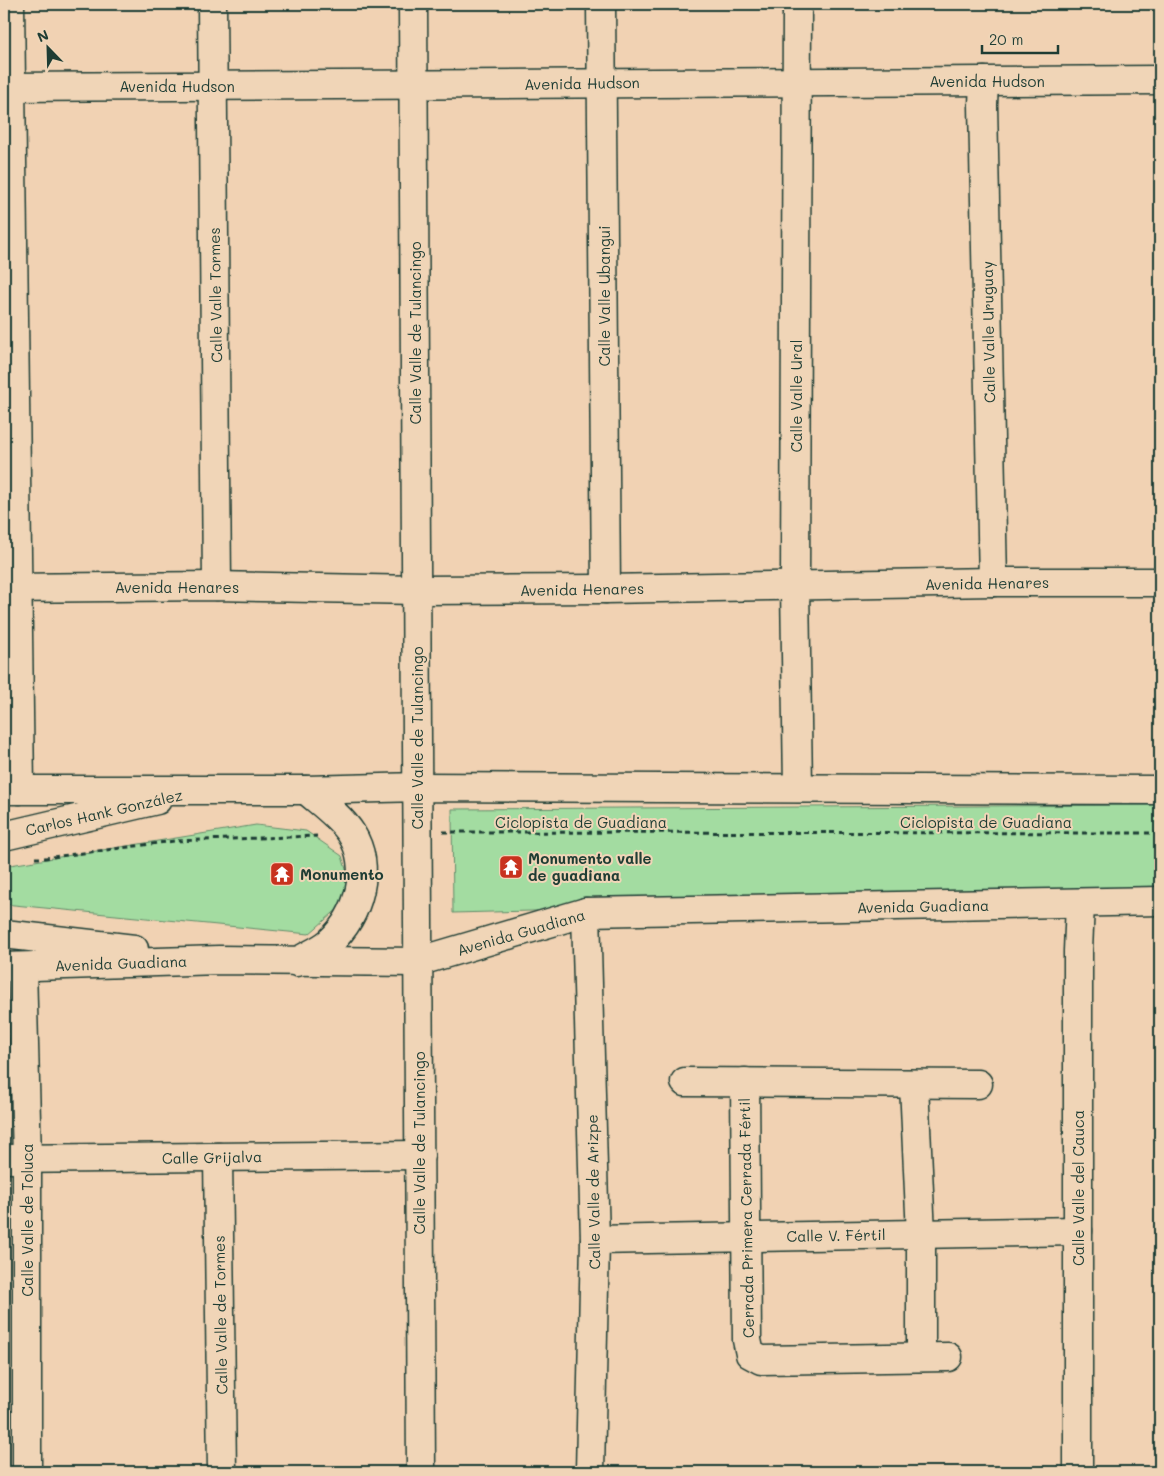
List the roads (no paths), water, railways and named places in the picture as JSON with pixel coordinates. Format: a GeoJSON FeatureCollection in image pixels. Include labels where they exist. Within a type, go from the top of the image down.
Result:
{"type":"FeatureCollection","features":[{"type":"Feature","properties":{"kind":"street"},"geometry":{"type":"LineString","coordinates":[[10,4],[7,87],[12,790],[204,788],[306,790],[419,787],[1160,790]]}},
{"type":"Feature","properties":{"kind":"street","name":"Calle Valle Tormes"},"geometry":{"type":"LineString","coordinates":[[212,4],[217,586]]}},
{"type":"Feature","properties":{"kind":"street","name":"Calle Valle de Tulancingo"},"geometry":{"type":"LineString","coordinates":[[413,4],[419,787],[417,962],[421,1472]]}},
{"type":"Feature","properties":{"kind":"street","name":"Calle Valle Ubangui"},"geometry":{"type":"LineString","coordinates":[[601,4],[606,589]]}},
{"type":"Feature","properties":{"kind":"street","name":"Calle Valle Ural"},"geometry":{"type":"LineString","coordinates":[[797,4],[795,586],[798,788]]}},
{"type":"Feature","properties":{"kind":"street","name":"Avenida Hudson"},"geometry":{"type":"LineString","coordinates":[[7,87],[1160,80]]}},
{"type":"Feature","properties":{"kind":"street","name":"Calle Valle Uruguay"},"geometry":{"type":"LineString","coordinates":[[984,81],[993,582]]}},
{"type":"Feature","properties":{"kind":"street","name":"Avenida Henares"},"geometry":{"type":"LineString","coordinates":[[10,588],[217,586],[416,590],[606,589],[993,582],[1160,582]]}},
{"type":"Feature","properties":{"kind":"street","name":"Carlos Hank González"},"geometry":{"type":"LineString","coordinates":[[4,836],[204,788]]}},
{"type":"Feature","properties":{"kind":"street"},"geometry":{"type":"LineString","coordinates":[[296,962],[329,943],[345,927],[356,907],[361,885],[361,863],[352,834],[342,822],[306,790]]}},
{"type":"Feature","properties":{"kind":"street","name":"Avenida Guadiana"},"geometry":{"type":"LineString","coordinates":[[13,967],[219,960],[417,962],[586,912],[1160,901]]}},
{"type":"Feature","properties":{"kind":"street","name":"Calle Valle del Cauca"},"geometry":{"type":"LineString","coordinates":[[1078,1472],[1078,951],[1080,903]]}},
{"type":"Feature","properties":{"kind":"street","name":"Calle Valle de Arizpe"},"geometry":{"type":"LineString","coordinates":[[586,912],[595,1240],[590,1472]]}},
{"type":"Feature","properties":{"kind":"street"},"geometry":{"type":"LineString","coordinates":[[4,934],[219,960]]}},
{"type":"Feature","properties":{"kind":"street","name":"Calle Valle de Toluca"},"geometry":{"type":"LineString","coordinates":[[13,967],[15,1159],[27,1472]]}},
{"type":"Feature","properties":{"kind":"street"},"geometry":{"type":"LineString","coordinates":[[685,1082],[978,1084]]}},
{"type":"Feature","properties":{"kind":"street","name":"Cerrada Primera Cerrada Fértil"},"geometry":{"type":"LineString","coordinates":[[745,1082],[747,1340],[750,1354],[761,1360],[921,1357]]}},
{"type":"Feature","properties":{"kind":"street"},"geometry":{"type":"LineString","coordinates":[[914,1084],[921,1234],[921,1357],[948,1357]]}},
{"type":"Feature","properties":{"kind":"street","name":"Calle Grijalva"},"geometry":{"type":"LineString","coordinates":[[15,1159],[420,1155]]}},
{"type":"Feature","properties":{"kind":"street","name":"Calle Valle de Tormes"},"geometry":{"type":"LineString","coordinates":[[218,1157],[222,1472]]}},
{"type":"Feature","properties":{"kind":"street","name":"Calle V. Fértil"},"geometry":{"type":"LineString","coordinates":[[595,1240],[1078,1231]]}},
{"type":"Feature","properties":{"kind":"place","name":"Monumento valle de guadiana"},"geometry":{"type":"Point","coordinates":[511,867]}},
{"type":"Feature","properties":{"kind":"place","name":"Monumento"},"geometry":{"type":"Point","coordinates":[282,874]}}]}
